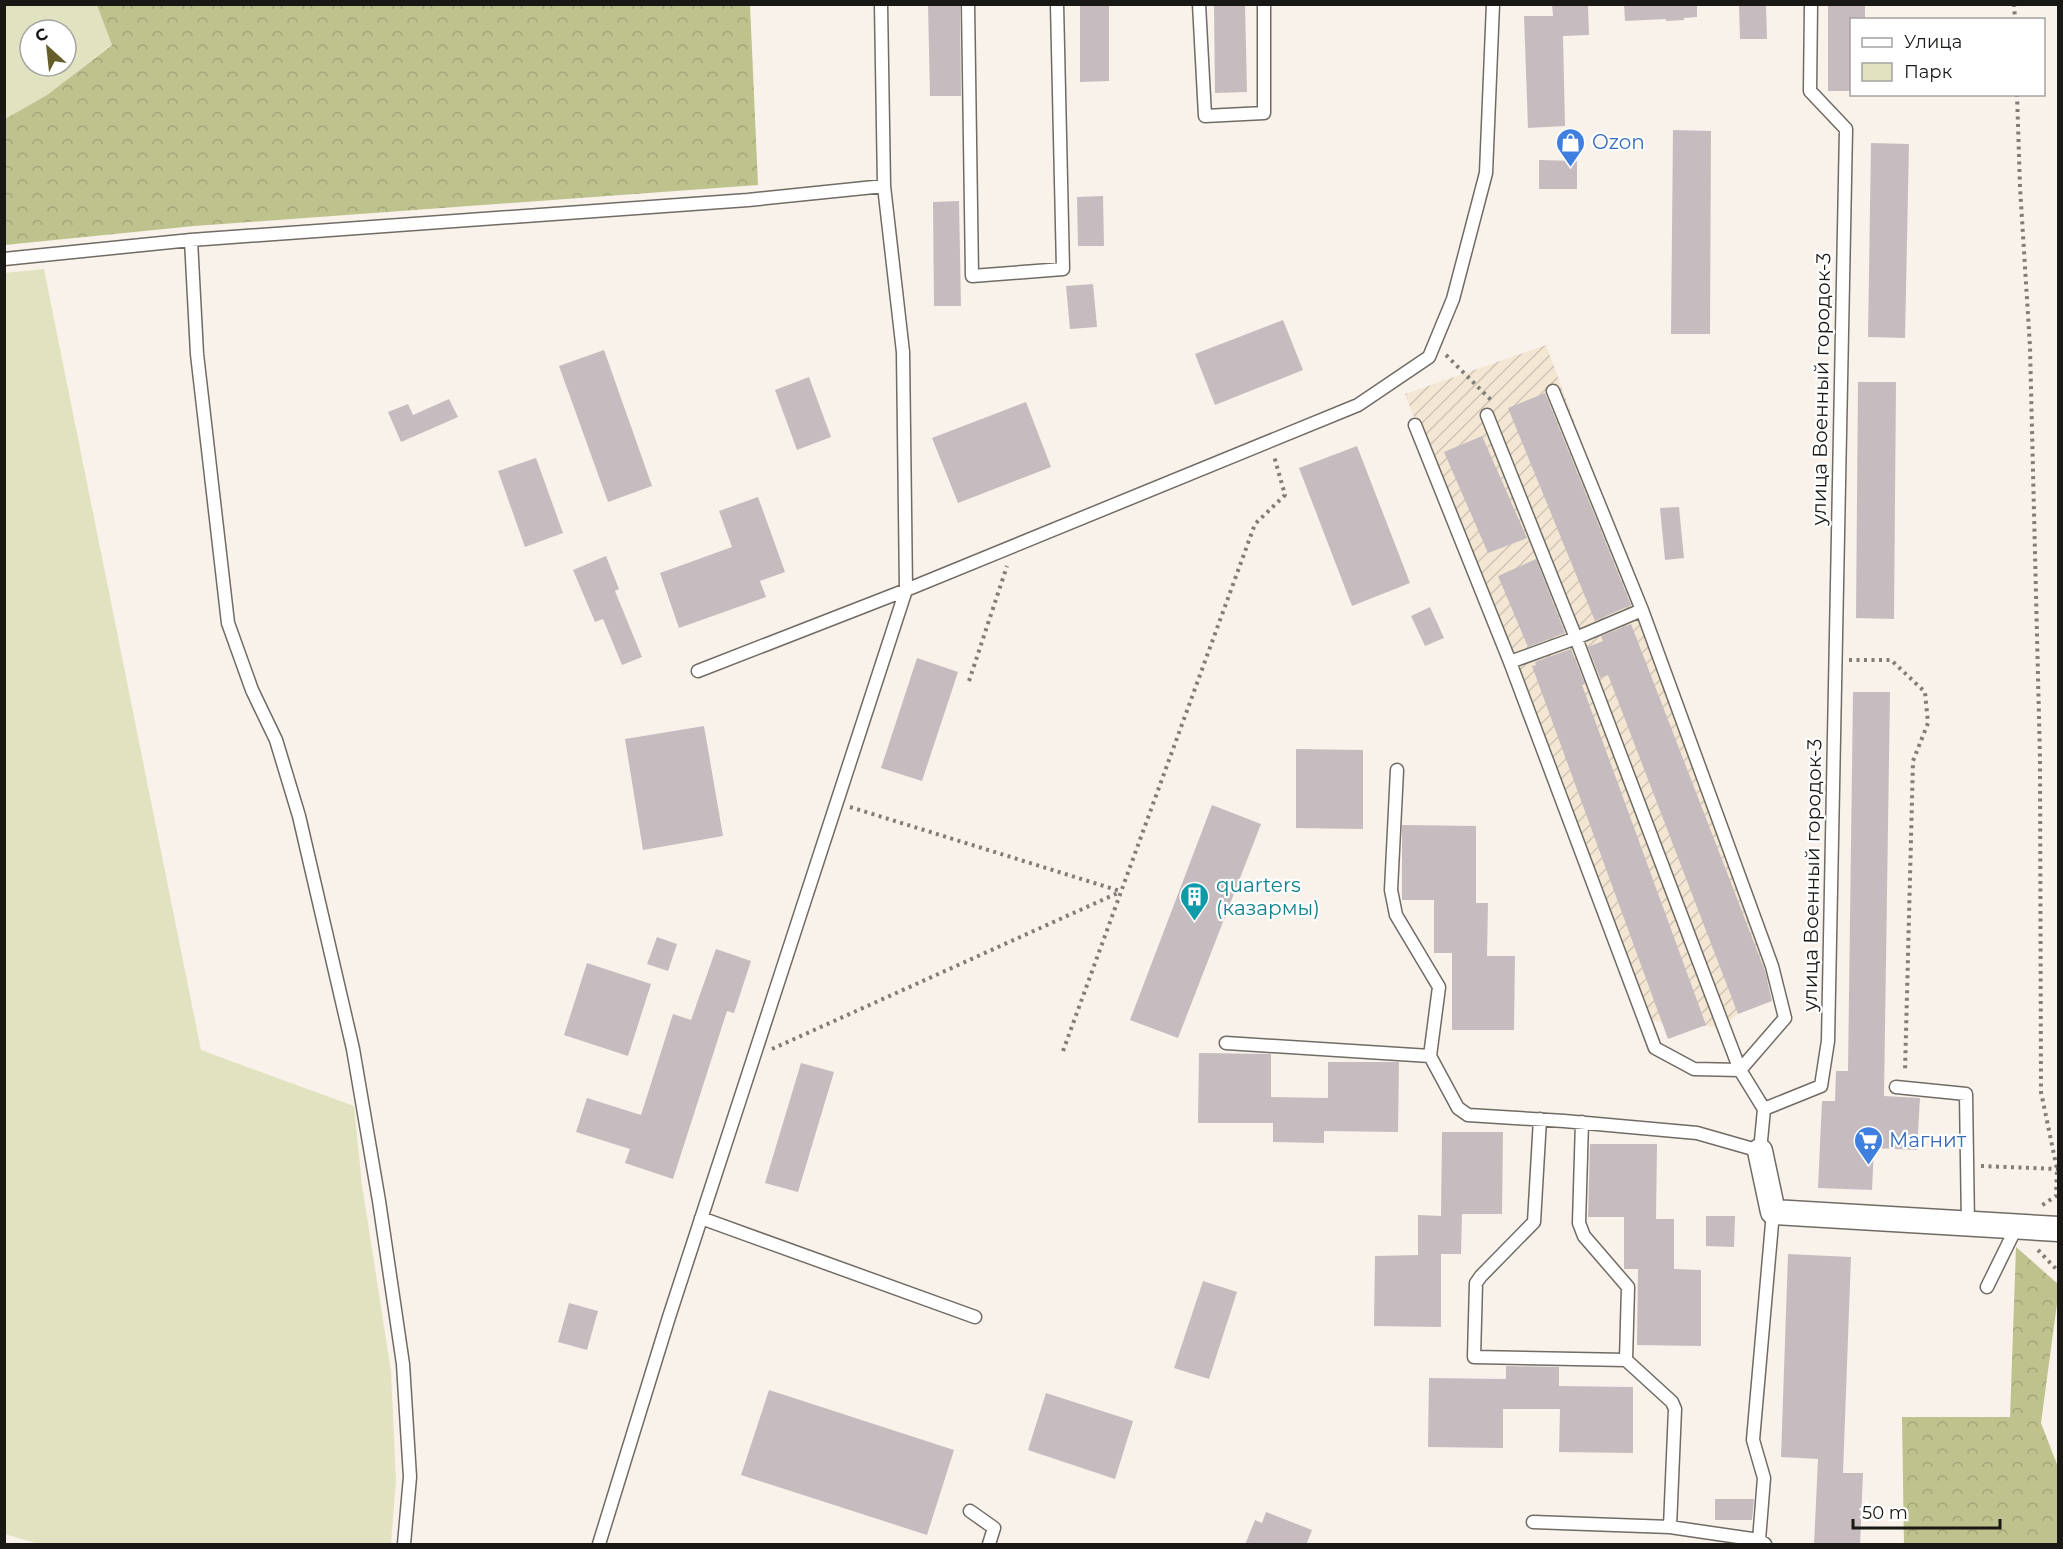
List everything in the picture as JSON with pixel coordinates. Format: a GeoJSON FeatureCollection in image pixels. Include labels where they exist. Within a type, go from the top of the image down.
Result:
{"type":"FeatureCollection","features":[{"type":"Feature","properties":{"kind":"street"},"geometry":{"type":"LineString","coordinates":[[1760,1151],[1773,1212],[2058,1229]]}},
{"type":"Feature","properties":{"kind":"lane"},"geometry":{"type":"LineString","coordinates":[[599,1545],[701,1218],[906,590],[903,352],[884,186],[881,4]]}},
{"type":"Feature","properties":{"kind":"lane"},"geometry":{"type":"LineString","coordinates":[[968,4],[972,276],[1063,269],[1057,4]]}},
{"type":"Feature","properties":{"kind":"lane"},"geometry":{"type":"LineString","coordinates":[[1198,4],[1205,116],[1264,113],[1264,4]]}},
{"type":"Feature","properties":{"kind":"lane"},"geometry":{"type":"LineString","coordinates":[[698,671],[906,590],[1358,405],[1429,357],[1453,299],[1486,173],[1493,4]]}},
{"type":"Feature","properties":{"kind":"lane","name":"улица Военный городок-3"},"geometry":{"type":"LineString","coordinates":[[1764,1109],[1821,1086],[1828,1041],[1846,129],[1810,91],[1811,4]]}},
{"type":"Feature","properties":{"kind":"lane"},"geometry":{"type":"LineString","coordinates":[[4,259],[191,240],[748,200],[884,186]]}},
{"type":"Feature","properties":{"kind":"lane"},"geometry":{"type":"LineString","coordinates":[[191,240],[197,354],[228,622],[252,690],[276,740],[299,816],[353,1048],[380,1201],[403,1364],[410,1477],[404,1545]]}},
{"type":"Feature","properties":{"kind":"lane"},"geometry":{"type":"LineString","coordinates":[[1553,390],[1642,610],[1772,966],[1785,1018],[1740,1070]]}},
{"type":"Feature","properties":{"kind":"lane"},"geometry":{"type":"LineString","coordinates":[[1397,770],[1391,890],[1396,915],[1439,987],[1430,1056],[1458,1107],[1468,1115],[1582,1122],[1697,1133],[1760,1151],[1764,1109],[1740,1070],[1576,638],[1487,415]]}},
{"type":"Feature","properties":{"kind":"lane"},"geometry":{"type":"LineString","coordinates":[[1415,426],[1510,662],[1655,1048],[1694,1069],[1740,1070]]}},
{"type":"Feature","properties":{"kind":"lane"},"geometry":{"type":"LineString","coordinates":[[1510,662],[1576,638],[1642,610]]}},
{"type":"Feature","properties":{"kind":"lane"},"geometry":{"type":"LineString","coordinates":[[1226,1043],[1430,1056]]}},
{"type":"Feature","properties":{"kind":"lane"},"geometry":{"type":"LineString","coordinates":[[1901,1088],[1966,1094],[1968,1225]]}},
{"type":"Feature","properties":{"kind":"lane"},"geometry":{"type":"LineString","coordinates":[[1539,1119],[1534,1222],[1476,1283],[1474,1357],[1626,1360],[1672,1402],[1675,1409],[1670,1527]]}},
{"type":"Feature","properties":{"kind":"lane"},"geometry":{"type":"LineString","coordinates":[[1582,1122],[1579,1223],[1584,1236],[1628,1287],[1626,1360]]}},
{"type":"Feature","properties":{"kind":"lane"},"geometry":{"type":"LineString","coordinates":[[1533,1522],[1670,1527],[1762,1542],[1764,1478],[1753,1440],[1773,1212]]}},
{"type":"Feature","properties":{"kind":"lane"},"geometry":{"type":"LineString","coordinates":[[701,1218],[975,1317]]}},
{"type":"Feature","properties":{"kind":"lane"},"geometry":{"type":"LineString","coordinates":[[1987,1287],[2016,1228]]}},
{"type":"Feature","properties":{"kind":"lane"},"geometry":{"type":"LineString","coordinates":[[970,1511],[994,1528],[988,1545]]}},
{"type":"Feature","properties":{"kind":"path"},"geometry":{"type":"LineString","coordinates":[[1968,1165],[2058,1169],[2042,1092],[2038,688],[2030,347],[2020,187],[2018,96]]}},
{"type":"Feature","properties":{"kind":"path"},"geometry":{"type":"LineString","coordinates":[[1434,344],[1498,408],[1495,437]]}},
{"type":"Feature","properties":{"kind":"path"},"geometry":{"type":"LineString","coordinates":[[1063,1051],[1255,524],[1285,495],[1270,441]]}},
{"type":"Feature","properties":{"kind":"path"},"geometry":{"type":"LineString","coordinates":[[969,681],[1014,545]]}},
{"type":"Feature","properties":{"kind":"path"},"geometry":{"type":"LineString","coordinates":[[1835,660],[1891,660],[1925,692],[1928,723],[1913,761],[1901,1088]]}},
{"type":"Feature","properties":{"kind":"path"},"geometry":{"type":"LineString","coordinates":[[837,803],[1121,892]]}},
{"type":"Feature","properties":{"kind":"path"},"geometry":{"type":"LineString","coordinates":[[754,1058],[1121,892]]}},
{"type":"Feature","properties":{"kind":"shaded area"},"geometry":{"type":"Polygon","coordinates":[[[1546,345],[1779,974],[1723,1028],[1645,1020],[1529,712],[1405,394],[1546,345]]]}},
{"type":"Feature","properties":{"kind":"green space"},"geometry":{"type":"Polygon","coordinates":[[[97,4],[112,44],[78,71],[78,18],[18,18],[18,78],[69,78],[47,95],[5,119],[5,5],[97,4]]]}},
{"type":"Feature","properties":{"kind":"green space"},"geometry":{"type":"Polygon","coordinates":[[[97,5],[750,5],[758,185],[194,226],[5,245],[5,119],[47,95],[69,78],[78,78],[78,71],[112,45],[97,5]]]}},
{"type":"Feature","properties":{"kind":"green space"},"geometry":{"type":"Polygon","coordinates":[[[44,269],[201,1050],[354,1106],[362,1185],[391,1371],[396,1480],[391,1544],[39,1544],[5,1534],[4,273],[44,269]]]}},
{"type":"Feature","properties":{"kind":"green space"},"geometry":{"type":"Polygon","coordinates":[[[2016,1247],[2058,1284],[2041,1423],[2058,1467],[2058,1544],[1904,1544],[1902,1417],[2010,1417],[2016,1247]]]}},
{"type":"Feature","properties":{"kind":"building"},"geometry":{"type":"Polygon","coordinates":[[[928,4],[960,4],[961,96],[930,96],[928,4]]]}},
{"type":"Feature","properties":{"kind":"building"},"geometry":{"type":"Polygon","coordinates":[[[1080,4],[1109,4],[1109,81],[1080,82],[1080,4]]]}},
{"type":"Feature","properties":{"kind":"building"},"geometry":{"type":"Polygon","coordinates":[[[1214,4],[1245,4],[1247,92],[1215,93],[1214,4]]]}},
{"type":"Feature","properties":{"kind":"building"},"geometry":{"type":"Polygon","coordinates":[[[1552,4],[1588,4],[1589,35],[1563,36],[1565,126],[1528,128],[1524,16],[1553,16],[1552,4]]]}},
{"type":"Feature","properties":{"kind":"building"},"geometry":{"type":"Polygon","coordinates":[[[1624,4],[1697,4],[1697,17],[1666,21],[1666,19],[1625,21],[1624,4]]]}},
{"type":"Feature","properties":{"kind":"building"},"geometry":{"type":"Polygon","coordinates":[[[1739,4],[1766,4],[1767,39],[1740,39],[1739,4]]]}},
{"type":"Feature","properties":{"kind":"building"},"geometry":{"type":"Polygon","coordinates":[[[1828,4],[1865,4],[1865,18],[1850,18],[1850,91],[1828,91],[1828,4]]]}},
{"type":"Feature","properties":{"kind":"building"},"geometry":{"type":"Polygon","coordinates":[[[1673,130],[1711,131],[1710,334],[1671,334],[1673,130]]]}},
{"type":"Feature","properties":{"kind":"building"},"geometry":{"type":"Polygon","coordinates":[[[1871,143],[1909,144],[1905,338],[1868,337],[1871,143]]]}},
{"type":"Feature","properties":{"kind":"building"},"geometry":{"type":"Polygon","coordinates":[[[1539,160],[1577,161],[1577,189],[1539,189],[1539,160]]]}},
{"type":"Feature","properties":{"kind":"building"},"geometry":{"type":"Polygon","coordinates":[[[1103,196],[1104,246],[1078,246],[1077,197],[1103,196]]]}},
{"type":"Feature","properties":{"kind":"building"},"geometry":{"type":"Polygon","coordinates":[[[959,201],[961,306],[934,306],[933,202],[959,201]]]}},
{"type":"Feature","properties":{"kind":"building"},"geometry":{"type":"Polygon","coordinates":[[[1093,284],[1097,327],[1070,329],[1066,286],[1093,284]]]}},
{"type":"Feature","properties":{"kind":"building"},"geometry":{"type":"Polygon","coordinates":[[[1283,320],[1303,370],[1215,405],[1195,354],[1283,320]]]}},
{"type":"Feature","properties":{"kind":"building"},"geometry":{"type":"Polygon","coordinates":[[[604,350],[652,486],[608,502],[559,366],[604,350]]]}},
{"type":"Feature","properties":{"kind":"building"},"geometry":{"type":"Polygon","coordinates":[[[809,377],[831,437],[797,450],[775,390],[809,377]]]}},
{"type":"Feature","properties":{"kind":"building"},"geometry":{"type":"Polygon","coordinates":[[[1858,382],[1896,382],[1894,619],[1856,618],[1858,382]]]}},
{"type":"Feature","properties":{"kind":"building"},"geometry":{"type":"Polygon","coordinates":[[[1545,393],[1631,605],[1595,621],[1508,408],[1545,393]]]}},
{"type":"Feature","properties":{"kind":"building"},"geometry":{"type":"Polygon","coordinates":[[[449,399],[458,417],[401,442],[388,412],[408,404],[413,415],[449,399]]]}},
{"type":"Feature","properties":{"kind":"building"},"geometry":{"type":"Polygon","coordinates":[[[1026,402],[1051,467],[958,503],[932,438],[1026,402]]]}},
{"type":"Feature","properties":{"kind":"building"},"geometry":{"type":"Polygon","coordinates":[[[1482,436],[1527,538],[1488,553],[1444,452],[1482,436]]]}},
{"type":"Feature","properties":{"kind":"building"},"geometry":{"type":"Polygon","coordinates":[[[1357,446],[1410,583],[1352,606],[1299,468],[1357,446]]]}},
{"type":"Feature","properties":{"kind":"building"},"geometry":{"type":"Polygon","coordinates":[[[536,458],[563,533],[525,547],[498,471],[536,458]]]}},
{"type":"Feature","properties":{"kind":"building"},"geometry":{"type":"Polygon","coordinates":[[[758,497],[785,572],[760,581],[766,597],[679,628],[660,573],[732,547],[719,511],[758,497]]]}},
{"type":"Feature","properties":{"kind":"building"},"geometry":{"type":"Polygon","coordinates":[[[1679,507],[1684,558],[1665,560],[1660,508],[1679,507]]]}},
{"type":"Feature","properties":{"kind":"building"},"geometry":{"type":"Polygon","coordinates":[[[606,556],[619,589],[615,591],[642,657],[622,665],[603,619],[595,622],[573,570],[606,556]]]}},
{"type":"Feature","properties":{"kind":"building"},"geometry":{"type":"Polygon","coordinates":[[[1536,559],[1565,633],[1528,647],[1498,576],[1536,559]]]}},
{"type":"Feature","properties":{"kind":"building"},"geometry":{"type":"Polygon","coordinates":[[[1430,607],[1444,638],[1425,646],[1411,616],[1430,607]]]}},
{"type":"Feature","properties":{"kind":"building"},"geometry":{"type":"Polygon","coordinates":[[[1631,624],[1765,971],[1772,1001],[1738,1014],[1608,675],[1600,678],[1588,647],[1603,641],[1601,636],[1631,624]]]}},
{"type":"Feature","properties":{"kind":"building"},"geometry":{"type":"Polygon","coordinates":[[[1571,649],[1585,684],[1582,685],[1706,1025],[1668,1039],[1532,666],[1536,665],[1535,662],[1571,649]]]}},
{"type":"Feature","properties":{"kind":"building"},"geometry":{"type":"Polygon","coordinates":[[[917,658],[958,672],[922,781],[881,768],[917,658]]]}},
{"type":"Feature","properties":{"kind":"building"},"geometry":{"type":"Polygon","coordinates":[[[1853,692],[1890,692],[1884,1096],[1920,1098],[1917,1150],[1874,1148],[1872,1190],[1818,1188],[1822,1101],[1835,1101],[1836,1071],[1848,1071],[1853,692]]]}},
{"type":"Feature","properties":{"kind":"building"},"geometry":{"type":"Polygon","coordinates":[[[704,726],[723,836],[643,850],[625,739],[704,726]]]}},
{"type":"Feature","properties":{"kind":"building"},"geometry":{"type":"Polygon","coordinates":[[[1296,749],[1363,750],[1363,829],[1296,828],[1296,749]]]}},
{"type":"Feature","properties":{"kind":"building","name":"quarters (казармы)"},"geometry":{"type":"Polygon","coordinates":[[[1212,805],[1261,824],[1178,1038],[1130,1020],[1212,805]]]}},
{"type":"Feature","properties":{"kind":"building"},"geometry":{"type":"Polygon","coordinates":[[[1402,825],[1476,826],[1476,903],[1488,903],[1487,956],[1515,956],[1514,1030],[1452,1030],[1452,953],[1434,953],[1434,900],[1402,900],[1402,825]]]}},
{"type":"Feature","properties":{"kind":"building"},"geometry":{"type":"Polygon","coordinates":[[[657,937],[677,944],[668,971],[647,964],[657,937]]]}},
{"type":"Feature","properties":{"kind":"building"},"geometry":{"type":"Polygon","coordinates":[[[716,949],[751,961],[734,1013],[727,1011],[673,1179],[625,1163],[630,1149],[576,1132],[587,1098],[641,1115],[673,1014],[691,1020],[716,949]]]}},
{"type":"Feature","properties":{"kind":"building"},"geometry":{"type":"Polygon","coordinates":[[[587,963],[651,984],[628,1056],[564,1035],[587,963]]]}},
{"type":"Feature","properties":{"kind":"building"},"geometry":{"type":"Polygon","coordinates":[[[1199,1053],[1271,1054],[1271,1097],[1328,1098],[1328,1062],[1399,1062],[1398,1132],[1324,1131],[1324,1143],[1273,1142],[1273,1123],[1198,1123],[1199,1053]]]}},
{"type":"Feature","properties":{"kind":"building"},"geometry":{"type":"Polygon","coordinates":[[[801,1063],[834,1072],[798,1192],[765,1183],[801,1063]]]}},
{"type":"Feature","properties":{"kind":"building"},"geometry":{"type":"Polygon","coordinates":[[[1442,1132],[1503,1132],[1502,1214],[1462,1214],[1461,1254],[1441,1254],[1441,1327],[1374,1326],[1375,1256],[1418,1255],[1418,1215],[1441,1216],[1442,1132]]]}},
{"type":"Feature","properties":{"kind":"building"},"geometry":{"type":"Polygon","coordinates":[[[1590,1144],[1657,1144],[1656,1219],[1674,1219],[1674,1269],[1701,1270],[1701,1346],[1637,1345],[1638,1269],[1624,1269],[1624,1217],[1588,1217],[1590,1144]]]}},
{"type":"Feature","properties":{"kind":"building"},"geometry":{"type":"Polygon","coordinates":[[[1706,1216],[1735,1216],[1734,1247],[1706,1246],[1706,1216]]]}},
{"type":"Feature","properties":{"kind":"building"},"geometry":{"type":"Polygon","coordinates":[[[1788,1254],[1851,1257],[1843,1473],[1863,1473],[1860,1545],[1814,1545],[1818,1459],[1781,1457],[1788,1254]]]}},
{"type":"Feature","properties":{"kind":"building"},"geometry":{"type":"Polygon","coordinates":[[[1203,1281],[1237,1292],[1209,1379],[1174,1368],[1203,1281]]]}},
{"type":"Feature","properties":{"kind":"building"},"geometry":{"type":"Polygon","coordinates":[[[569,1303],[598,1311],[587,1350],[558,1342],[569,1303]]]}},
{"type":"Feature","properties":{"kind":"building"},"geometry":{"type":"Polygon","coordinates":[[[1506,1366],[1559,1367],[1559,1386],[1633,1387],[1633,1453],[1559,1452],[1560,1409],[1503,1409],[1503,1448],[1428,1447],[1429,1378],[1506,1379],[1506,1366]]]}},
{"type":"Feature","properties":{"kind":"building"},"geometry":{"type":"Polygon","coordinates":[[[769,1390],[954,1450],[927,1535],[741,1475],[769,1390]]]}},
{"type":"Feature","properties":{"kind":"building"},"geometry":{"type":"Polygon","coordinates":[[[1046,1393],[1133,1421],[1115,1479],[1028,1450],[1046,1393]]]}},
{"type":"Feature","properties":{"kind":"building"},"geometry":{"type":"Polygon","coordinates":[[[1715,1499],[1754,1499],[1752,1520],[1715,1520],[1715,1499]]]}},
{"type":"Feature","properties":{"kind":"building"},"geometry":{"type":"Polygon","coordinates":[[[1266,1512],[1312,1530],[1306,1545],[1245,1545],[1255,1520],[1262,1523],[1266,1512]]]}},
{"type":"Feature","properties":{"kind":"place","name":"Ozon"},"geometry":{"type":"Point","coordinates":[1571,168]}},
{"type":"Feature","properties":{"kind":"place","name":"quarters (казармы)"},"geometry":{"type":"Point","coordinates":[1195,922]}},
{"type":"Feature","properties":{"kind":"place","name":"Магнит"},"geometry":{"type":"Point","coordinates":[1868,1166]}}]}
